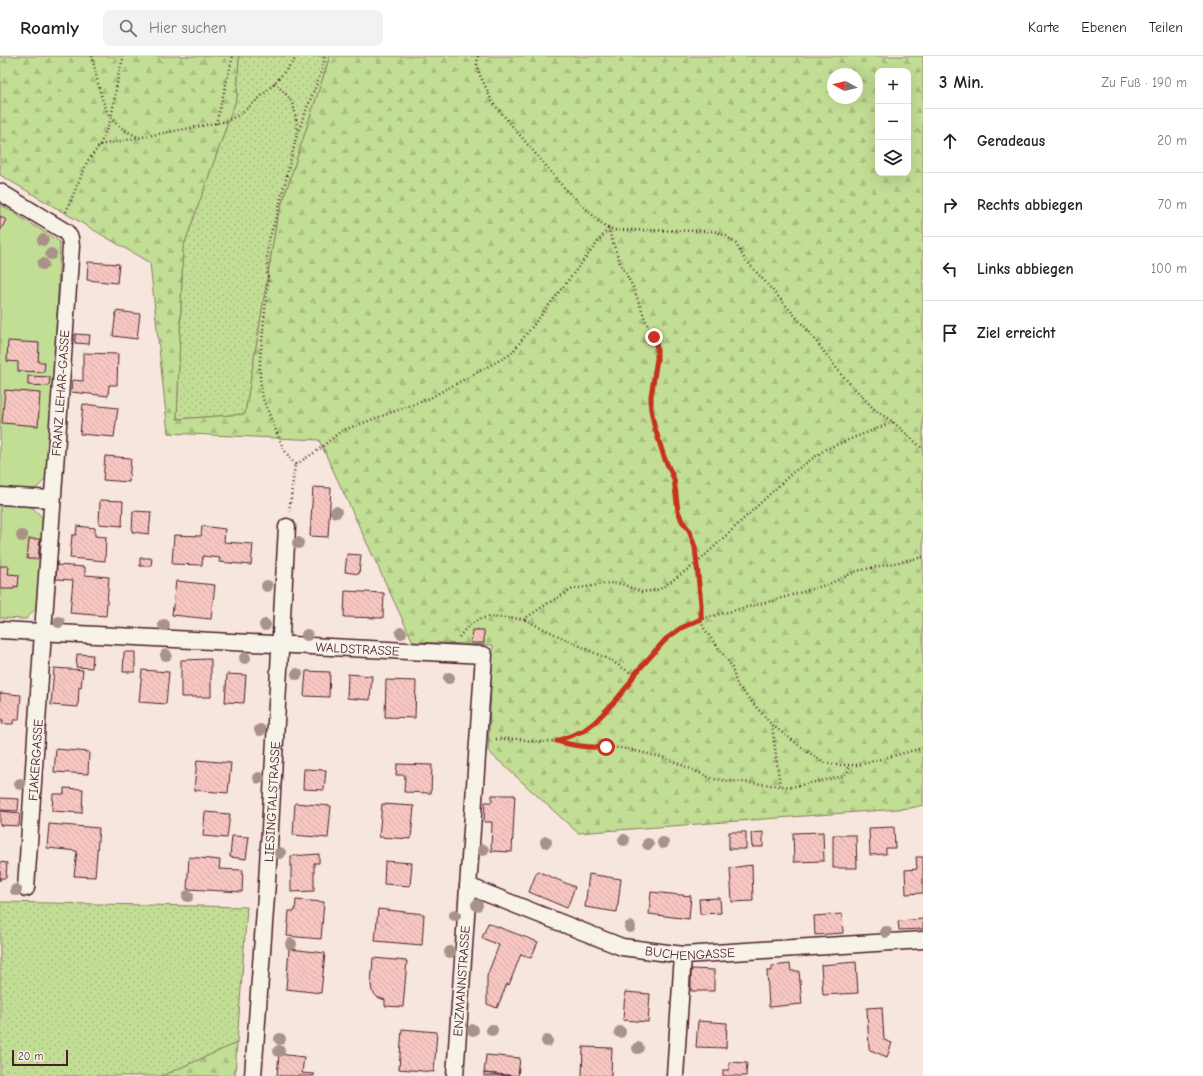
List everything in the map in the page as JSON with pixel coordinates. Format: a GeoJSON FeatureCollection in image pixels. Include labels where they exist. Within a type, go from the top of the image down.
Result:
{"type":"FeatureCollection","features":[{"type":"Feature","properties":{"kind":"street","name":"FRANZ LEHAR-GASSE"},"geometry":{"type":"LineString","coordinates":[[0,192],[66,232],[70,238],[71,246],[43,632]]}},
{"type":"Feature","properties":{"kind":"street"},"geometry":{"type":"LineString","coordinates":[[0,496],[52,499]]}},
{"type":"Feature","properties":{"kind":"street","name":"LIESINGTALSTRASSE"},"geometry":{"type":"LineString","coordinates":[[253,1076],[267,882],[279,645],[287,527]]}},
{"type":"Feature","properties":{"kind":"street","name":"WALDSTRASSE"},"geometry":{"type":"LineString","coordinates":[[0,630],[484,655],[468,886]]}},
{"type":"Feature","properties":{"kind":"street","name":"FIAKERGASSE"},"geometry":{"type":"LineString","coordinates":[[26,888],[43,632]]}},
{"type":"Feature","properties":{"kind":"street","name":"BUCHENGASSE"},"geometry":{"type":"LineString","coordinates":[[468,886],[622,947],[683,955],[923,940]]}},
{"type":"Feature","properties":{"kind":"street","name":"ENZMANNSTRASSE"},"geometry":{"type":"LineString","coordinates":[[455,1076],[468,886]]}},
{"type":"Feature","properties":{"kind":"street"},"geometry":{"type":"LineString","coordinates":[[675,1076],[683,955]]}},
{"type":"Feature","properties":{"kind":"path"},"geometry":{"type":"LineString","coordinates":[[92,56],[103,100],[111,118],[123,129],[140,138]]}},
{"type":"Feature","properties":{"kind":"path"},"geometry":{"type":"LineString","coordinates":[[59,227],[87,162],[100,145],[111,118],[117,79],[124,56]]}},
{"type":"Feature","properties":{"kind":"path"},"geometry":{"type":"LineString","coordinates":[[216,124],[233,56]]}},
{"type":"Feature","properties":{"kind":"path"},"geometry":{"type":"LineString","coordinates":[[100,145],[227,121],[250,107],[288,68],[297,56]]}},
{"type":"Feature","properties":{"kind":"path"},"geometry":{"type":"LineString","coordinates":[[287,527],[295,465],[282,448],[263,399],[260,379],[260,360],[268,281],[267,258],[269,239],[278,211],[297,134],[325,56]]}},
{"type":"Feature","properties":{"kind":"path"},"geometry":{"type":"LineString","coordinates":[[478,56],[477,64],[479,73],[483,85],[493,103],[565,189],[604,226],[614,230],[673,232],[702,230],[714,231],[726,236],[736,244],[744,258],[805,327],[841,374],[876,410],[893,422],[923,449]]}},
{"type":"Feature","properties":{"kind":"path"},"geometry":{"type":"LineString","coordinates":[[274,83],[287,93],[292,102],[295,111],[297,134]]}},
{"type":"Feature","properties":{"kind":"path"},"geometry":{"type":"LineString","coordinates":[[295,465],[341,431],[428,399],[511,354],[608,228]]}},
{"type":"Feature","properties":{"kind":"path"},"geometry":{"type":"LineString","coordinates":[[608,228],[620,263],[633,287],[647,324],[654,337],[657,348],[657,359],[651,396],[651,409],[654,425],[664,457],[674,479],[678,511],[682,521],[689,530],[695,547],[703,627],[731,665],[737,685],[772,725],[812,755],[824,762],[836,765],[858,765],[923,748]]}},
{"type":"Feature","properties":{"kind":"path"},"geometry":{"type":"LineString","coordinates":[[524,619],[573,589],[610,583],[622,584],[642,592],[660,589],[697,563],[792,473],[826,449],[893,422]]}},
{"type":"Feature","properties":{"kind":"path"},"geometry":{"type":"LineString","coordinates":[[478,740],[507,739],[538,742],[557,741],[583,731],[595,722],[616,700],[629,684],[634,675],[666,639],[681,628],[701,619],[829,584],[857,571],[923,557]]}},
{"type":"Feature","properties":{"kind":"path"},"geometry":{"type":"LineString","coordinates":[[454,654],[456,642],[460,633],[480,619],[488,617],[524,619],[612,661],[634,675]]}},
{"type":"Feature","properties":{"kind":"path"},"geometry":{"type":"LineString","coordinates":[[772,725],[780,786]]}},
{"type":"Feature","properties":{"kind":"path"},"geometry":{"type":"LineString","coordinates":[[557,741],[570,745],[622,748],[666,758],[713,778],[791,787],[846,775],[849,766]]}},
{"type":"Feature","properties":{"kind":"green space"},"geometry":{"type":"Polygon","coordinates":[[[0,56],[239,56],[237,97],[183,248],[177,419],[245,414],[277,219],[330,56],[923,56],[923,805],[911,808],[578,833],[488,751],[493,645],[413,642],[319,440],[168,433],[150,263],[0,175],[0,56]]]}},
{"type":"Feature","properties":{"kind":"green space"},"geometry":{"type":"Polygon","coordinates":[[[239,56],[330,56],[277,219],[245,414],[177,419],[183,248],[237,97],[239,56]]]}},
{"type":"Feature","properties":{"kind":"green space"},"geometry":{"type":"Polygon","coordinates":[[[0,204],[60,242],[57,318],[46,478],[35,490],[0,488],[0,204]]]}},
{"type":"Feature","properties":{"kind":"green space"},"geometry":{"type":"Polygon","coordinates":[[[0,504],[32,507],[46,521],[36,608],[26,619],[0,618],[0,504]]]}},
{"type":"Feature","properties":{"kind":"green space"},"geometry":{"type":"Polygon","coordinates":[[[0,902],[247,907],[237,1043],[162,1076],[0,1076],[0,902]]]}},
{"type":"Feature","properties":{"kind":"green space"},"geometry":{"type":"Polygon","coordinates":[[[237,1043],[235,1076],[162,1076],[237,1043]]]}},
{"type":"Feature","properties":{"kind":"building"},"geometry":{"type":"Polygon","coordinates":[[[0,216],[6,220],[0,231],[0,216]]]}},
{"type":"Feature","properties":{"kind":"building"},"geometry":{"type":"Polygon","coordinates":[[[88,262],[119,264],[117,283],[87,280],[88,262]]]}},
{"type":"Feature","properties":{"kind":"building"},"geometry":{"type":"Polygon","coordinates":[[[116,311],[140,314],[137,339],[113,336],[116,311]]]}},
{"type":"Feature","properties":{"kind":"building"},"geometry":{"type":"Polygon","coordinates":[[[75,334],[90,335],[89,344],[75,343],[75,334]]]}},
{"type":"Feature","properties":{"kind":"building"},"geometry":{"type":"Polygon","coordinates":[[[8,341],[39,343],[38,362],[45,362],[44,372],[18,371],[18,362],[7,361],[8,341]]]}},
{"type":"Feature","properties":{"kind":"building"},"geometry":{"type":"Polygon","coordinates":[[[83,353],[118,354],[117,385],[109,385],[108,396],[71,392],[72,380],[83,381],[83,353]]]}},
{"type":"Feature","properties":{"kind":"building"},"geometry":{"type":"Polygon","coordinates":[[[28,376],[50,377],[49,386],[28,385],[28,376]]]}},
{"type":"Feature","properties":{"kind":"building"},"geometry":{"type":"Polygon","coordinates":[[[5,390],[40,393],[38,426],[2,423],[5,390]]]}},
{"type":"Feature","properties":{"kind":"building"},"geometry":{"type":"Polygon","coordinates":[[[83,404],[118,408],[114,437],[80,434],[83,404]]]}},
{"type":"Feature","properties":{"kind":"building"},"geometry":{"type":"Polygon","coordinates":[[[105,456],[131,458],[129,482],[103,480],[105,456]]]}},
{"type":"Feature","properties":{"kind":"building"},"geometry":{"type":"Polygon","coordinates":[[[313,487],[331,488],[328,537],[310,536],[313,487]]]}},
{"type":"Feature","properties":{"kind":"building"},"geometry":{"type":"Polygon","coordinates":[[[100,500],[123,501],[122,526],[99,524],[100,500]]]}},
{"type":"Feature","properties":{"kind":"building"},"geometry":{"type":"Polygon","coordinates":[[[133,511],[151,512],[149,534],[132,532],[133,511]]]}},
{"type":"Feature","properties":{"kind":"building"},"geometry":{"type":"Polygon","coordinates":[[[77,526],[95,528],[95,536],[106,537],[105,561],[70,558],[72,535],[76,535],[77,526]]]}},
{"type":"Feature","properties":{"kind":"building"},"geometry":{"type":"Polygon","coordinates":[[[202,526],[225,529],[224,542],[253,544],[251,565],[219,562],[220,558],[203,556],[202,565],[172,564],[174,535],[201,536],[202,526]]]}},
{"type":"Feature","properties":{"kind":"building"},"geometry":{"type":"Polygon","coordinates":[[[29,539],[40,539],[38,559],[27,559],[29,539]]]}},
{"type":"Feature","properties":{"kind":"building"},"geometry":{"type":"Polygon","coordinates":[[[347,554],[361,555],[359,574],[345,572],[347,554]]]}},
{"type":"Feature","properties":{"kind":"building"},"geometry":{"type":"Polygon","coordinates":[[[140,558],[152,558],[151,566],[140,566],[140,558]]]}},
{"type":"Feature","properties":{"kind":"building"},"geometry":{"type":"Polygon","coordinates":[[[57,565],[85,567],[85,575],[109,577],[106,616],[70,613],[73,580],[56,579],[57,565]]]}},
{"type":"Feature","properties":{"kind":"building"},"geometry":{"type":"Polygon","coordinates":[[[0,566],[9,566],[8,574],[19,575],[18,587],[14,586],[14,589],[0,589],[0,566]]]}},
{"type":"Feature","properties":{"kind":"building"},"geometry":{"type":"Polygon","coordinates":[[[176,581],[215,585],[211,619],[172,615],[176,581]]]}},
{"type":"Feature","properties":{"kind":"building"},"geometry":{"type":"Polygon","coordinates":[[[345,591],[384,593],[383,618],[344,617],[345,591]]]}},
{"type":"Feature","properties":{"kind":"building"},"geometry":{"type":"Polygon","coordinates":[[[472,630],[484,630],[484,643],[471,643],[472,630]]]}},
{"type":"Feature","properties":{"kind":"building"},"geometry":{"type":"Polygon","coordinates":[[[124,652],[135,652],[135,672],[123,672],[124,652]]]}},
{"type":"Feature","properties":{"kind":"building"},"geometry":{"type":"Polygon","coordinates":[[[77,654],[93,655],[92,668],[76,667],[77,654]]]}},
{"type":"Feature","properties":{"kind":"building"},"geometry":{"type":"Polygon","coordinates":[[[211,659],[211,697],[181,697],[181,660],[211,659]]]}},
{"type":"Feature","properties":{"kind":"building"},"geometry":{"type":"Polygon","coordinates":[[[54,668],[83,670],[81,688],[79,687],[78,707],[51,705],[54,668]]]}},
{"type":"Feature","properties":{"kind":"building"},"geometry":{"type":"Polygon","coordinates":[[[142,670],[169,672],[166,704],[139,702],[142,670]]]}},
{"type":"Feature","properties":{"kind":"building"},"geometry":{"type":"Polygon","coordinates":[[[306,671],[330,672],[329,697],[304,696],[306,671]]]}},
{"type":"Feature","properties":{"kind":"building"},"geometry":{"type":"Polygon","coordinates":[[[227,674],[246,675],[244,703],[225,702],[227,674]]]}},
{"type":"Feature","properties":{"kind":"building"},"geometry":{"type":"Polygon","coordinates":[[[348,674],[372,676],[370,700],[347,698],[348,674]]]}},
{"type":"Feature","properties":{"kind":"building"},"geometry":{"type":"Polygon","coordinates":[[[386,680],[416,681],[415,718],[385,717],[386,680]]]}},
{"type":"Feature","properties":{"kind":"building"},"geometry":{"type":"Polygon","coordinates":[[[0,693],[21,695],[19,720],[14,720],[13,724],[2,724],[3,720],[0,720],[0,693]]]}},
{"type":"Feature","properties":{"kind":"building"},"geometry":{"type":"Polygon","coordinates":[[[56,749],[89,752],[88,774],[54,772],[56,749]]]}},
{"type":"Feature","properties":{"kind":"building"},"geometry":{"type":"Polygon","coordinates":[[[197,760],[231,763],[228,793],[194,790],[197,760]]]}},
{"type":"Feature","properties":{"kind":"building"},"geometry":{"type":"Polygon","coordinates":[[[397,764],[432,765],[431,793],[404,792],[405,775],[396,775],[397,764]]]}},
{"type":"Feature","properties":{"kind":"building"},"geometry":{"type":"Polygon","coordinates":[[[304,769],[326,770],[324,790],[303,789],[304,769]]]}},
{"type":"Feature","properties":{"kind":"building"},"geometry":{"type":"Polygon","coordinates":[[[64,788],[83,789],[82,813],[52,811],[53,794],[64,794],[64,788]]]}},
{"type":"Feature","properties":{"kind":"building"},"geometry":{"type":"Polygon","coordinates":[[[492,795],[515,795],[512,852],[491,851],[492,822],[484,822],[485,802],[492,802],[492,795]]]}},
{"type":"Feature","properties":{"kind":"building"},"geometry":{"type":"Polygon","coordinates":[[[0,798],[19,799],[18,811],[0,810],[0,798]]]}},
{"type":"Feature","properties":{"kind":"building"},"geometry":{"type":"Polygon","coordinates":[[[295,803],[331,806],[328,838],[293,835],[295,803]]]}},
{"type":"Feature","properties":{"kind":"building"},"geometry":{"type":"Polygon","coordinates":[[[382,804],[414,806],[411,839],[379,837],[382,804]]]}},
{"type":"Feature","properties":{"kind":"building"},"geometry":{"type":"Polygon","coordinates":[[[0,811],[20,813],[19,826],[0,825],[0,811]]]}},
{"type":"Feature","properties":{"kind":"building"},"geometry":{"type":"Polygon","coordinates":[[[205,812],[230,814],[227,838],[203,836],[205,812]]]}},
{"type":"Feature","properties":{"kind":"building"},"geometry":{"type":"Polygon","coordinates":[[[49,824],[99,828],[95,877],[74,876],[77,851],[47,848],[49,824]]]}},
{"type":"Feature","properties":{"kind":"building"},"geometry":{"type":"Polygon","coordinates":[[[894,827],[895,848],[886,848],[886,854],[870,855],[869,828],[894,827]]]}},
{"type":"Feature","properties":{"kind":"building"},"geometry":{"type":"Polygon","coordinates":[[[729,832],[746,832],[746,849],[729,849],[729,832]]]}},
{"type":"Feature","properties":{"kind":"building"},"geometry":{"type":"Polygon","coordinates":[[[763,832],[763,847],[752,847],[751,833],[763,832]]]}},
{"type":"Feature","properties":{"kind":"building"},"geometry":{"type":"Polygon","coordinates":[[[823,832],[824,861],[794,862],[793,833],[823,832]]]}},
{"type":"Feature","properties":{"kind":"building"},"geometry":{"type":"Polygon","coordinates":[[[833,835],[856,835],[857,868],[833,868],[833,835]]]}},
{"type":"Feature","properties":{"kind":"building"},"geometry":{"type":"Polygon","coordinates":[[[232,836],[249,837],[246,859],[230,857],[232,836]]]}},
{"type":"Feature","properties":{"kind":"building"},"geometry":{"type":"Polygon","coordinates":[[[319,854],[319,863],[314,863],[314,891],[291,892],[291,856],[319,854]]]}},
{"type":"Feature","properties":{"kind":"building"},"geometry":{"type":"Polygon","coordinates":[[[189,857],[220,860],[219,869],[243,870],[242,892],[187,889],[189,857]]]}},
{"type":"Feature","properties":{"kind":"building"},"geometry":{"type":"Polygon","coordinates":[[[916,857],[923,857],[923,893],[906,894],[905,870],[917,869],[916,857]]]}},
{"type":"Feature","properties":{"kind":"building"},"geometry":{"type":"Polygon","coordinates":[[[385,861],[412,863],[410,886],[384,884],[385,861]]]}},
{"type":"Feature","properties":{"kind":"building"},"geometry":{"type":"Polygon","coordinates":[[[0,862],[7,863],[6,878],[0,878],[0,862]]]}},
{"type":"Feature","properties":{"kind":"building"},"geometry":{"type":"Polygon","coordinates":[[[752,865],[753,901],[732,902],[730,868],[752,865]]]}},
{"type":"Feature","properties":{"kind":"building"},"geometry":{"type":"Polygon","coordinates":[[[537,871],[575,887],[567,908],[529,892],[537,871]]]}},
{"type":"Feature","properties":{"kind":"building"},"geometry":{"type":"Polygon","coordinates":[[[589,874],[621,879],[617,912],[585,907],[589,874]]]}},
{"type":"Feature","properties":{"kind":"building"},"geometry":{"type":"Polygon","coordinates":[[[651,892],[691,896],[689,919],[649,914],[651,892]]]}},
{"type":"Feature","properties":{"kind":"building"},"geometry":{"type":"Polygon","coordinates":[[[720,898],[721,913],[700,914],[699,899],[720,898]]]}},
{"type":"Feature","properties":{"kind":"building"},"geometry":{"type":"Polygon","coordinates":[[[296,900],[324,902],[321,939],[287,936],[289,911],[295,911],[296,900]]]}},
{"type":"Feature","properties":{"kind":"building"},"geometry":{"type":"Polygon","coordinates":[[[378,909],[424,914],[422,945],[375,941],[378,909]]]}},
{"type":"Feature","properties":{"kind":"building"},"geometry":{"type":"Polygon","coordinates":[[[842,914],[843,933],[815,935],[814,916],[842,914]]]}},
{"type":"Feature","properties":{"kind":"building"},"geometry":{"type":"Polygon","coordinates":[[[923,919],[923,929],[899,930],[898,921],[923,919]]]}},
{"type":"Feature","properties":{"kind":"building"},"geometry":{"type":"Polygon","coordinates":[[[488,923],[538,942],[531,958],[521,954],[509,985],[507,984],[497,1008],[487,1004],[487,976],[499,945],[482,938],[488,923]]]}},
{"type":"Feature","properties":{"kind":"building"},"geometry":{"type":"Polygon","coordinates":[[[289,949],[325,953],[321,993],[286,989],[289,949]]]}},
{"type":"Feature","properties":{"kind":"building"},"geometry":{"type":"Polygon","coordinates":[[[373,958],[407,961],[403,1007],[385,1006],[385,1000],[377,997],[372,991],[373,958]]]}},
{"type":"Feature","properties":{"kind":"building"},"geometry":{"type":"Polygon","coordinates":[[[856,962],[858,993],[823,995],[821,965],[856,962]]]}},
{"type":"Feature","properties":{"kind":"building"},"geometry":{"type":"Polygon","coordinates":[[[790,964],[791,971],[799,971],[802,1004],[769,1007],[767,971],[772,971],[772,966],[790,964]]]}},
{"type":"Feature","properties":{"kind":"building"},"geometry":{"type":"Polygon","coordinates":[[[691,969],[714,970],[714,991],[691,991],[691,969]]]}},
{"type":"Feature","properties":{"kind":"building"},"geometry":{"type":"Polygon","coordinates":[[[625,992],[650,994],[648,1022],[623,1020],[625,992]]]}},
{"type":"Feature","properties":{"kind":"building"},"geometry":{"type":"Polygon","coordinates":[[[882,1007],[884,1040],[892,1043],[887,1057],[870,1050],[869,1048],[867,1008],[882,1007]]]}},
{"type":"Feature","properties":{"kind":"building"},"geometry":{"type":"Polygon","coordinates":[[[698,1021],[727,1023],[726,1048],[696,1047],[698,1021]]]}},
{"type":"Feature","properties":{"kind":"building"},"geometry":{"type":"Polygon","coordinates":[[[402,1029],[437,1032],[434,1072],[399,1069],[402,1029]]]}},
{"type":"Feature","properties":{"kind":"building"},"geometry":{"type":"Polygon","coordinates":[[[583,1047],[612,1048],[611,1076],[582,1076],[583,1047]]]}},
{"type":"Feature","properties":{"kind":"building"},"geometry":{"type":"Polygon","coordinates":[[[279,1054],[304,1057],[302,1073],[314,1074],[314,1076],[277,1076],[279,1054]]]}},
{"type":"Feature","properties":{"kind":"building"},"geometry":{"type":"Polygon","coordinates":[[[486,1055],[520,1058],[518,1076],[484,1073],[486,1055]]]}},
{"type":"Feature","properties":{"kind":"building"},"geometry":{"type":"Polygon","coordinates":[[[729,1062],[747,1063],[746,1076],[723,1076],[723,1070],[729,1070],[729,1062]]]}},
{"type":"Feature","properties":{"kind":"building"},"geometry":{"type":"Polygon","coordinates":[[[484,1073],[514,1076],[484,1076],[484,1073]]]}},
{"type":"Feature","properties":{"kind":"route"},"geometry":{"type":"LineString","coordinates":[[606,747],[589,748],[557,741],[583,731],[595,722],[616,700],[629,684],[634,675],[666,639],[681,628],[701,619],[701,604],[695,547],[689,530],[682,521],[678,511],[674,479],[664,457],[654,425],[651,409],[651,396],[657,359],[657,348],[654,337]]}}]}
